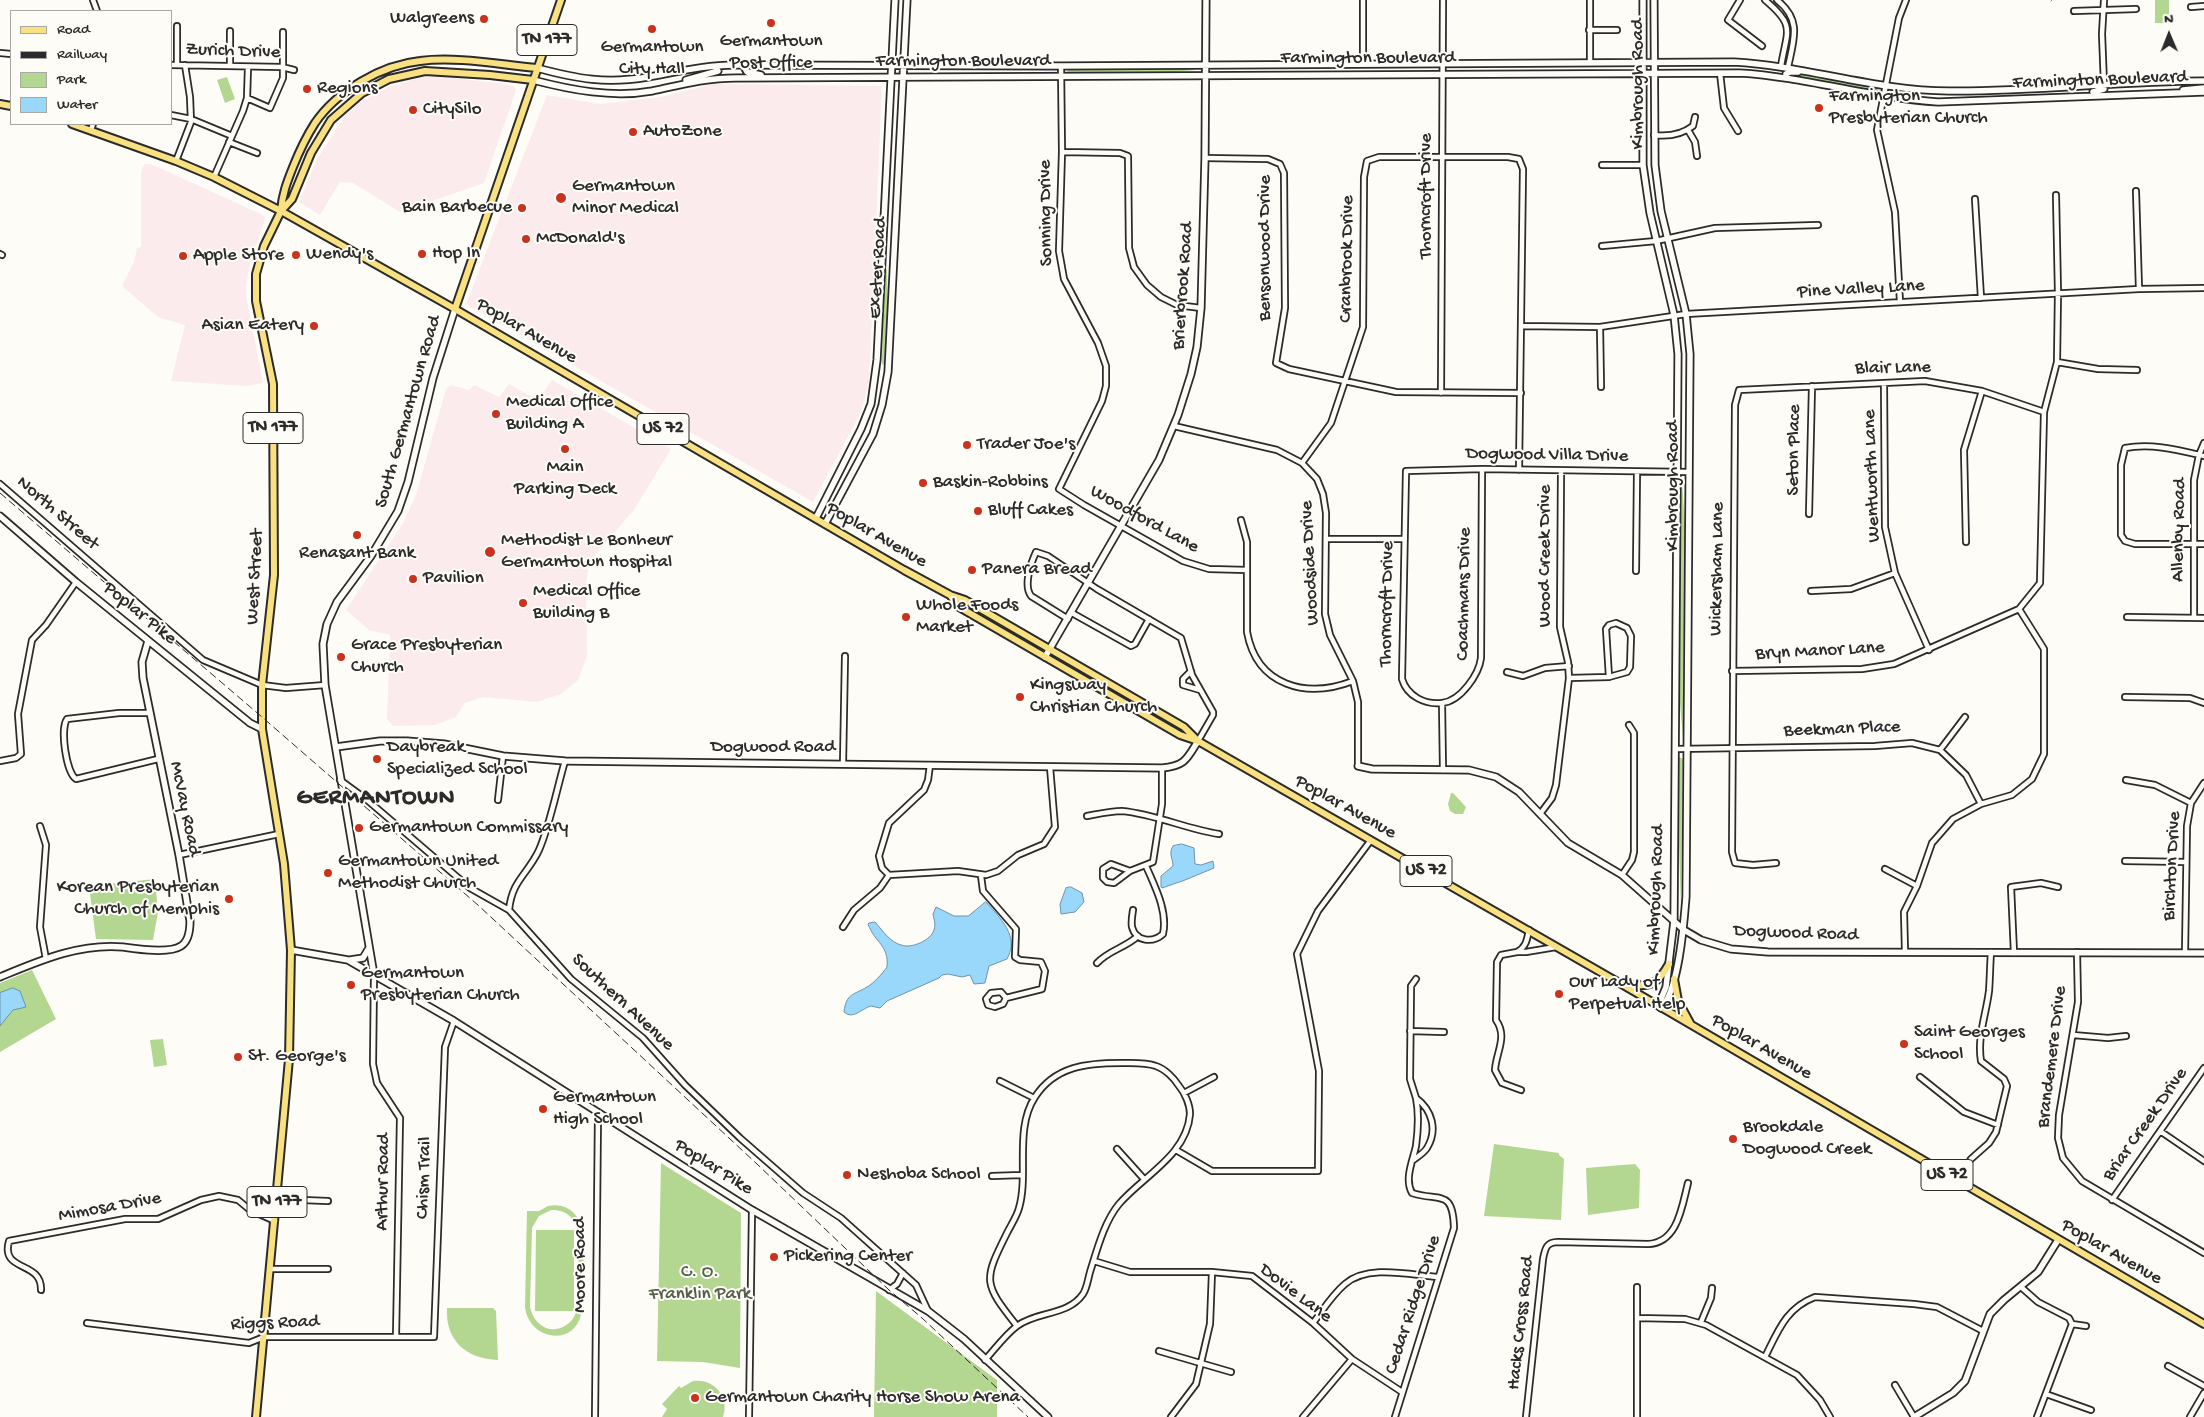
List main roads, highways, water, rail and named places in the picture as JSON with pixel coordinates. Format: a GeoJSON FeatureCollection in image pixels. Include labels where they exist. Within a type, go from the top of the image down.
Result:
{"type":"FeatureCollection","features":[{"type":"Feature","properties":{"kind":"main road","name":"South Germantown Road"},"geometry":{"type":"LineString","coordinates":[[456,309],[561,0]]}},
{"type":"Feature","properties":{"kind":"main road"},"geometry":{"type":"LineString","coordinates":[[280,211],[282,194],[302,145],[316,122],[333,103],[358,84],[387,70],[420,60],[453,60],[537,68]]}},
{"type":"Feature","properties":{"kind":"main road"},"geometry":{"type":"LineString","coordinates":[[280,211],[292,199],[311,153],[331,120],[362,93],[390,79],[426,71],[533,80]]}},
{"type":"Feature","properties":{"kind":"main road","name":"Poplar Avenue"},"geometry":{"type":"LineString","coordinates":[[79,125],[92,127],[214,177],[280,211],[456,309],[950,595],[965,600],[1051,648],[1184,727],[1198,741]]}},
{"type":"Feature","properties":{"kind":"main road","name":"West Street"},"geometry":{"type":"LineString","coordinates":[[256,1417],[289,1059],[291,950],[287,892],[262,729],[262,685],[274,575],[273,384],[256,301],[255,283],[258,261],[280,211]]}},
{"type":"Feature","properties":{"kind":"main road","name":"Poplar Avenue"},"geometry":{"type":"LineString","coordinates":[[950,595],[959,607],[1045,657],[1180,735],[1198,741],[1530,930],[2204,1324]]}},
{"type":"Feature","properties":{"kind":"main road"},"geometry":{"type":"LineString","coordinates":[[1623,985],[1649,985],[1657,982],[1669,964]]}},
{"type":"Feature","properties":{"kind":"main road"},"geometry":{"type":"LineString","coordinates":[[1674,979],[1678,1002],[1691,1024]]}},
{"type":"Feature","properties":{"kind":"water"},"geometry":{"type":"Polygon","coordinates":[[[1182,844],[1194,848],[1195,864],[1201,865],[1213,861],[1214,868],[1162,888],[1161,876],[1173,866],[1171,854],[1173,846],[1182,844]]]}},
{"type":"Feature","properties":{"kind":"water"},"geometry":{"type":"Polygon","coordinates":[[[1071,887],[1082,893],[1084,902],[1075,912],[1061,914],[1060,904],[1066,888],[1071,887]]]}},
{"type":"Feature","properties":{"kind":"water"},"geometry":{"type":"Polygon","coordinates":[[[986,902],[1007,928],[1011,943],[1007,959],[989,966],[985,983],[974,984],[970,975],[962,977],[948,974],[942,975],[887,1001],[880,1008],[871,1006],[851,1015],[844,1012],[851,995],[867,987],[887,967],[884,949],[871,930],[869,923],[875,922],[897,944],[910,946],[920,943],[932,934],[935,926],[933,914],[936,907],[954,916],[968,916],[986,902]]]}},
{"type":"Feature","properties":{"kind":"water"},"geometry":{"type":"Polygon","coordinates":[[[13,988],[20,991],[26,1007],[13,1010],[0,1026],[0,993],[13,988]]]}},
{"type":"Feature","properties":{"kind":"railway"},"geometry":{"type":"LineString","coordinates":[[0,493],[479,906],[757,1164],[889,1290],[922,1318],[1028,1417]]}},
{"type":"Feature","properties":{"kind":"place","name":"Walgreens"},"geometry":{"type":"Point","coordinates":[484,19]}},
{"type":"Feature","properties":{"kind":"place","name":"Germantown Post Office"},"geometry":{"type":"Point","coordinates":[771,23]}},
{"type":"Feature","properties":{"kind":"place","name":"Germantown City Hall"},"geometry":{"type":"Point","coordinates":[652,29]}},
{"type":"Feature","properties":{"kind":"place","name":"Regions"},"geometry":{"type":"Point","coordinates":[307,89]}},
{"type":"Feature","properties":{"kind":"place","name":"Farmington Presbyterian Church"},"geometry":{"type":"Point","coordinates":[1819,108]}},
{"type":"Feature","properties":{"kind":"place","name":"CitySilo"},"geometry":{"type":"Point","coordinates":[413,110]}},
{"type":"Feature","properties":{"kind":"place","name":"AutoZone"},"geometry":{"type":"Point","coordinates":[633,132]}},
{"type":"Feature","properties":{"kind":"place","name":"Germantown Minor Medical"},"geometry":{"type":"Point","coordinates":[561,198]}},
{"type":"Feature","properties":{"kind":"place","name":"Bain Barbecue"},"geometry":{"type":"Point","coordinates":[522,208]}},
{"type":"Feature","properties":{"kind":"place","name":"McDonald's"},"geometry":{"type":"Point","coordinates":[526,239]}},
{"type":"Feature","properties":{"kind":"place","name":"Hop In"},"geometry":{"type":"Point","coordinates":[422,254]}},
{"type":"Feature","properties":{"kind":"place","name":"Wendy's"},"geometry":{"type":"Point","coordinates":[296,255]}},
{"type":"Feature","properties":{"kind":"place","name":"Apple Store"},"geometry":{"type":"Point","coordinates":[183,256]}},
{"type":"Feature","properties":{"kind":"place","name":"Asian Eatery"},"geometry":{"type":"Point","coordinates":[314,326]}},
{"type":"Feature","properties":{"kind":"place","name":"Medical Office Building A"},"geometry":{"type":"Point","coordinates":[496,414]}},
{"type":"Feature","properties":{"kind":"place","name":"Trader Joe's"},"geometry":{"type":"Point","coordinates":[967,445]}},
{"type":"Feature","properties":{"kind":"place","name":"Main Parking Deck"},"geometry":{"type":"Point","coordinates":[565,449]}},
{"type":"Feature","properties":{"kind":"place","name":"Baskin-Robbins"},"geometry":{"type":"Point","coordinates":[923,483]}},
{"type":"Feature","properties":{"kind":"place","name":"Bluff Cakes"},"geometry":{"type":"Point","coordinates":[978,511]}},
{"type":"Feature","properties":{"kind":"place","name":"Renasant Bank"},"geometry":{"type":"Point","coordinates":[357,535]}},
{"type":"Feature","properties":{"kind":"place","name":"Methodist Le Bonheur Germantown Hospital"},"geometry":{"type":"Point","coordinates":[490,552]}},
{"type":"Feature","properties":{"kind":"place","name":"Panera Bread"},"geometry":{"type":"Point","coordinates":[972,570]}},
{"type":"Feature","properties":{"kind":"place","name":"Pavilion"},"geometry":{"type":"Point","coordinates":[413,579]}},
{"type":"Feature","properties":{"kind":"place","name":"Medical Office Building B"},"geometry":{"type":"Point","coordinates":[523,603]}},
{"type":"Feature","properties":{"kind":"place","name":"Whole Foods Market"},"geometry":{"type":"Point","coordinates":[906,617]}},
{"type":"Feature","properties":{"kind":"place","name":"Grace Presbyterian Church"},"geometry":{"type":"Point","coordinates":[341,657]}},
{"type":"Feature","properties":{"kind":"place","name":"Kingsway Christian Church"},"geometry":{"type":"Point","coordinates":[1020,697]}},
{"type":"Feature","properties":{"kind":"place","name":"Daybreak Specialized School"},"geometry":{"type":"Point","coordinates":[377,759]}},
{"type":"Feature","properties":{"kind":"place","name":"Germantown Commissary"},"geometry":{"type":"Point","coordinates":[359,828]}},
{"type":"Feature","properties":{"kind":"place","name":"Germantown United Methodist Church"},"geometry":{"type":"Point","coordinates":[328,873]}},
{"type":"Feature","properties":{"kind":"place","name":"Korean Presbyterian Church of Memphis"},"geometry":{"type":"Point","coordinates":[229,899]}},
{"type":"Feature","properties":{"kind":"place","name":"Germantown Presbyterian Church"},"geometry":{"type":"Point","coordinates":[351,985]}},
{"type":"Feature","properties":{"kind":"place","name":"Our Lady of Perpetual Help"},"geometry":{"type":"Point","coordinates":[1559,994]}},
{"type":"Feature","properties":{"kind":"place","name":"Saint Georges School"},"geometry":{"type":"Point","coordinates":[1904,1044]}},
{"type":"Feature","properties":{"kind":"place","name":"St. George's"},"geometry":{"type":"Point","coordinates":[238,1057]}},
{"type":"Feature","properties":{"kind":"place","name":"Germantown High School"},"geometry":{"type":"Point","coordinates":[543,1109]}},
{"type":"Feature","properties":{"kind":"place","name":"Brookdale Dogwood Creek"},"geometry":{"type":"Point","coordinates":[1733,1139]}},
{"type":"Feature","properties":{"kind":"place","name":"Neshoba School"},"geometry":{"type":"Point","coordinates":[847,1175]}},
{"type":"Feature","properties":{"kind":"place","name":"Pickering Center"},"geometry":{"type":"Point","coordinates":[774,1257]}},
{"type":"Feature","properties":{"kind":"place","name":"Germantown Charity Horse Show Arena"},"geometry":{"type":"Point","coordinates":[695,1398]}},
{"type":"Feature","properties":{"kind":"district","name":"GERMANTOWN"},"geometry":{"type":"Point","coordinates":[376,799]}},
{"type":"Feature","properties":{"kind":"park label","name":"C. O. Franklin Park"},"geometry":{"type":"Point","coordinates":[700,1284]}}]}
